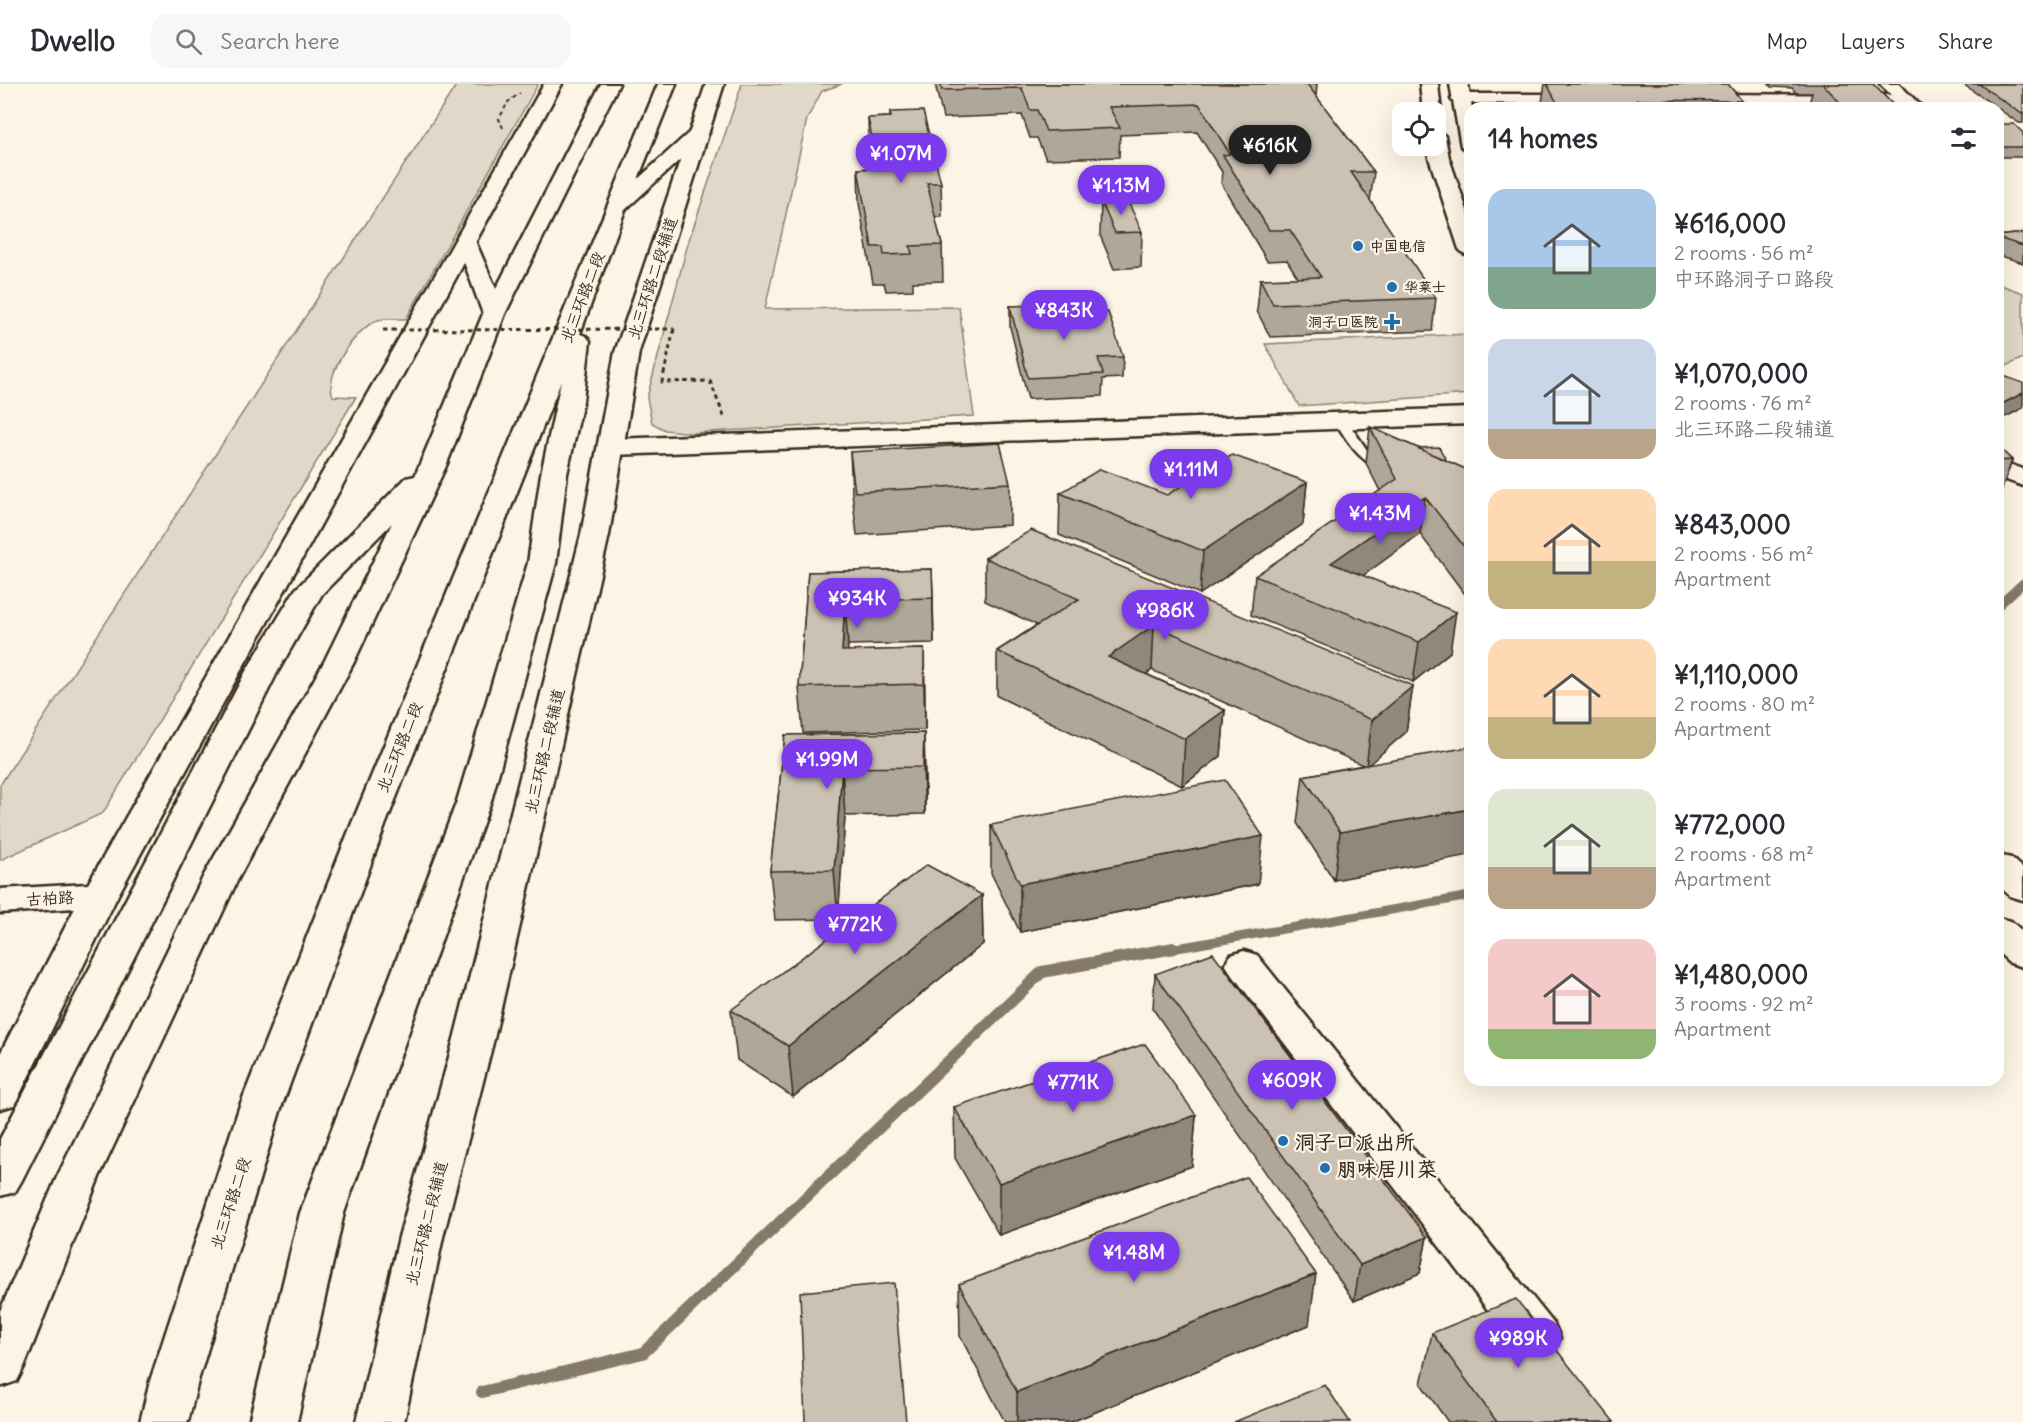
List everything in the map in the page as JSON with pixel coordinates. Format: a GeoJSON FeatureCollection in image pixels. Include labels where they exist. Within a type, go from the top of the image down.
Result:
{"type":"FeatureCollection","features":[{"type":"Feature","properties":{"kind":"main road"},"geometry":{"type":"LineString","coordinates":[[0,1367],[78,1177],[216,888],[339,662],[433,465],[494,314],[610,84]]}},
{"type":"Feature","properties":{"kind":"main road","name":"北三环路二段"},"geometry":{"type":"LineString","coordinates":[[169,1401],[260,1108],[321,956],[369,823],[584,295],[615,210],[667,84]]}},
{"type":"Feature","properties":{"kind":"main road","name":"北三环路二段辅道"},"geometry":{"type":"LineString","coordinates":[[380,1422],[421,1237],[474,1039],[595,535],[627,352],[715,84]]}},
{"type":"Feature","properties":{"kind":"main road"},"geometry":{"type":"LineString","coordinates":[[1429,84],[1431,102]]}},
{"type":"Feature","properties":{"kind":"main road"},"geometry":{"type":"LineString","coordinates":[[1889,84],[1907,102]]}},
{"type":"Feature","properties":{"kind":"main road"},"geometry":{"type":"LineString","coordinates":[[0,1094],[100,895],[466,240],[540,86]]}},
{"type":"Feature","properties":{"kind":"main road"},"geometry":{"type":"LineString","coordinates":[[1464,113],[1460,91],[1601,99]]}},
{"type":"Feature","properties":{"kind":"main road"},"geometry":{"type":"LineString","coordinates":[[1683,99],[1819,102]]}},
{"type":"Feature","properties":{"kind":"main road"},"geometry":{"type":"LineString","coordinates":[[615,210],[699,133]]}},
{"type":"Feature","properties":{"kind":"main road"},"geometry":{"type":"LineString","coordinates":[[1439,156],[1464,231]]}},
{"type":"Feature","properties":{"kind":"main road"},"geometry":{"type":"LineString","coordinates":[[466,240],[494,314]]}},
{"type":"Feature","properties":{"kind":"main road"},"geometry":{"type":"LineString","coordinates":[[273,1422],[322,1213],[478,789],[542,563],[554,474],[571,401],[584,295]]}},
{"type":"Feature","properties":{"kind":"main road"},"geometry":{"type":"LineString","coordinates":[[612,447],[1464,416]]}},
{"type":"Feature","properties":{"kind":"main road"},"geometry":{"type":"LineString","coordinates":[[0,1180],[262,671],[310,590],[433,465]]}},
{"type":"Feature","properties":{"kind":"main road"},"geometry":{"type":"LineString","coordinates":[[2004,470],[2023,478]]}},
{"type":"Feature","properties":{"kind":"main road"},"geometry":{"type":"LineString","coordinates":[[2004,871],[2023,888]]}},
{"type":"Feature","properties":{"kind":"main road","name":"古柏路"},"geometry":{"type":"LineString","coordinates":[[0,901],[100,895]]}},
{"type":"Feature","properties":{"kind":"main road"},"geometry":{"type":"LineString","coordinates":[[2004,936],[2023,954]]}},
{"type":"Feature","properties":{"kind":"main road"},"geometry":{"type":"LineString","coordinates":[[1244,964],[1558,1366]]}},
{"type":"Feature","properties":{"kind":"lane"},"geometry":{"type":"LineString","coordinates":[[1341,421],[1362,453],[1394,468]]}},
{"type":"Feature","properties":{"kind":"path"},"geometry":{"type":"LineString","coordinates":[[504,131],[499,119],[508,102],[540,86]]}},
{"type":"Feature","properties":{"kind":"path"},"geometry":{"type":"LineString","coordinates":[[383,330],[674,329],[662,381],[710,381],[726,416],[723,424]]}},
{"type":"Feature","properties":{"kind":"shaded area"},"geometry":{"type":"Polygon","coordinates":[[[457,84],[538,84],[406,319],[381,319],[370,324],[344,353],[333,376],[331,387],[333,396],[356,397],[103,813],[0,860],[0,785],[457,84]]]}},
{"type":"Feature","properties":{"kind":"shaded area"},"geometry":{"type":"Polygon","coordinates":[[[742,84],[842,84],[822,91],[807,119],[765,309],[959,307],[974,416],[692,433],[665,430],[652,423],[647,398],[688,243],[742,84]]]}},
{"type":"Feature","properties":{"kind":"shaded area"},"geometry":{"type":"Polygon","coordinates":[[[2004,286],[2023,293],[2023,358],[2004,367],[2004,286]]]}},
{"type":"Feature","properties":{"kind":"shaded area"},"geometry":{"type":"Polygon","coordinates":[[[1464,334],[1464,394],[1299,406],[1265,344],[1464,334]]]}},
{"type":"Feature","properties":{"kind":"building"},"geometry":{"type":"Polygon","coordinates":[[[941,84],[1307,84],[1374,172],[1351,172],[1436,298],[1273,304],[1260,279],[1321,277],[1290,230],[1269,230],[1223,155],[1230,154],[1199,104],[1109,107],[1120,128],[1046,131],[1037,110],[1030,110],[1022,88],[942,90],[941,84]]]}},
{"type":"Feature","properties":{"kind":"building"},"geometry":{"type":"Polygon","coordinates":[[[1547,84],[1728,84],[1742,101],[1637,100],[1638,102],[1557,102],[1547,84]]]}},
{"type":"Feature","properties":{"kind":"building"},"geometry":{"type":"Polygon","coordinates":[[[1823,84],[1873,84],[1890,102],[1840,102],[1823,84]]]}},
{"type":"Feature","properties":{"kind":"building"},"geometry":{"type":"Polygon","coordinates":[[[1979,84],[2023,84],[2023,114],[2022,114],[1979,84]]]}},
{"type":"Feature","properties":{"kind":"building"},"geometry":{"type":"Polygon","coordinates":[[[923,111],[941,183],[927,183],[942,245],[910,246],[912,254],[884,255],[883,247],[872,247],[858,169],[878,168],[868,118],[891,117],[890,112],[923,111]]]}},
{"type":"Feature","properties":{"kind":"building"},"geometry":{"type":"Polygon","coordinates":[[[2004,124],[2014,124],[2023,133],[2023,147],[2004,147],[2004,124]]]}},
{"type":"Feature","properties":{"kind":"building"},"geometry":{"type":"Polygon","coordinates":[[[1127,199],[1142,232],[1115,233],[1101,201],[1127,199]]]}},
{"type":"Feature","properties":{"kind":"building"},"geometry":{"type":"Polygon","coordinates":[[[2023,233],[2023,246],[2004,240],[2004,235],[2023,233]]]}},
{"type":"Feature","properties":{"kind":"building"},"geometry":{"type":"Polygon","coordinates":[[[1060,304],[1063,314],[1108,312],[1123,357],[1098,358],[1103,374],[1028,378],[1010,306],[1060,304]]]}},
{"type":"Feature","properties":{"kind":"building"},"geometry":{"type":"Polygon","coordinates":[[[2004,376],[2023,383],[2023,393],[2004,403],[2004,376]]]}},
{"type":"Feature","properties":{"kind":"building"},"geometry":{"type":"Polygon","coordinates":[[[1370,427],[1464,468],[1464,546],[1425,497],[1331,563],[1456,612],[1419,642],[1255,576],[1397,479],[1370,427]]]}},
{"type":"Feature","properties":{"kind":"building"},"geometry":{"type":"Polygon","coordinates":[[[1000,443],[1010,483],[855,492],[850,452],[1000,443]]]}},
{"type":"Feature","properties":{"kind":"building"},"geometry":{"type":"Polygon","coordinates":[[[1439,447],[1446,460],[1417,448],[1439,447]]]}},
{"type":"Feature","properties":{"kind":"building"},"geometry":{"type":"Polygon","coordinates":[[[2004,453],[2012,460],[2004,461],[2004,453]]]}},
{"type":"Feature","properties":{"kind":"building"},"geometry":{"type":"Polygon","coordinates":[[[1232,455],[1307,482],[1203,551],[1060,493],[1100,469],[1167,495],[1232,455]]]}},
{"type":"Feature","properties":{"kind":"building"},"geometry":{"type":"Polygon","coordinates":[[[1031,530],[1413,686],[1372,720],[1154,625],[1108,657],[1225,710],[1185,739],[997,651],[1079,599],[985,558],[1031,530]]]}},
{"type":"Feature","properties":{"kind":"building"},"geometry":{"type":"Polygon","coordinates":[[[932,569],[933,598],[845,600],[842,651],[924,649],[924,684],[799,687],[808,572],[932,569]]]}},
{"type":"Feature","properties":{"kind":"building"},"geometry":{"type":"Polygon","coordinates":[[[924,733],[923,767],[842,768],[834,870],[770,871],[785,735],[924,733]]]}},
{"type":"Feature","properties":{"kind":"building"},"geometry":{"type":"Polygon","coordinates":[[[1464,748],[1464,810],[1340,832],[1303,776],[1464,748]]]}},
{"type":"Feature","properties":{"kind":"building"},"geometry":{"type":"Polygon","coordinates":[[[1225,780],[1263,836],[1020,884],[991,825],[1225,780]]]}},
{"type":"Feature","properties":{"kind":"building"},"geometry":{"type":"Polygon","coordinates":[[[927,865],[982,895],[788,1046],[731,1010],[927,865]]]}},
{"type":"Feature","properties":{"kind":"building"},"geometry":{"type":"Polygon","coordinates":[[[1213,953],[1427,1237],[1360,1265],[1155,974],[1213,953]]]}},
{"type":"Feature","properties":{"kind":"building"},"geometry":{"type":"Polygon","coordinates":[[[1145,1044],[1196,1115],[999,1183],[954,1107],[1145,1044]]]}},
{"type":"Feature","properties":{"kind":"building"},"geometry":{"type":"Polygon","coordinates":[[[1246,1177],[1316,1274],[1017,1392],[959,1284],[1246,1177]]]}},
{"type":"Feature","properties":{"kind":"building"},"geometry":{"type":"Polygon","coordinates":[[[894,1283],[906,1422],[805,1422],[800,1292],[894,1283]]]}},
{"type":"Feature","properties":{"kind":"building"},"geometry":{"type":"Polygon","coordinates":[[[1516,1299],[1614,1422],[1497,1422],[1432,1333],[1516,1299]]]}},
{"type":"Feature","properties":{"kind":"building"},"geometry":{"type":"Polygon","coordinates":[[[1325,1385],[1350,1422],[1234,1422],[1325,1385]]]}},
{"type":"Feature","properties":{"kind":"waterway"},"geometry":{"type":"LineString","coordinates":[[2004,600],[2023,583],[2021,585]]}},
{"type":"Feature","properties":{"kind":"waterway"},"geometry":{"type":"LineString","coordinates":[[1166,950],[1464,897]]}},
{"type":"Feature","properties":{"kind":"waterway"},"geometry":{"type":"LineString","coordinates":[[482,1392],[643,1353],[1042,972],[1174,948]]}},
{"type":"Feature","properties":{"kind":"place","name":"中国电信"},"geometry":{"type":"Point","coordinates":[1358,246]}},
{"type":"Feature","properties":{"kind":"place","name":"华莱士"},"geometry":{"type":"Point","coordinates":[1392,287]}},
{"type":"Feature","properties":{"kind":"place","name":"洞子口医院"},"geometry":{"type":"Point","coordinates":[1392,322]}},
{"type":"Feature","properties":{"kind":"place","name":"洞子口派出所"},"geometry":{"type":"Point","coordinates":[1283,1141]}},
{"type":"Feature","properties":{"kind":"place","name":"朋味居川菜"},"geometry":{"type":"Point","coordinates":[1325,1168]}}]}
